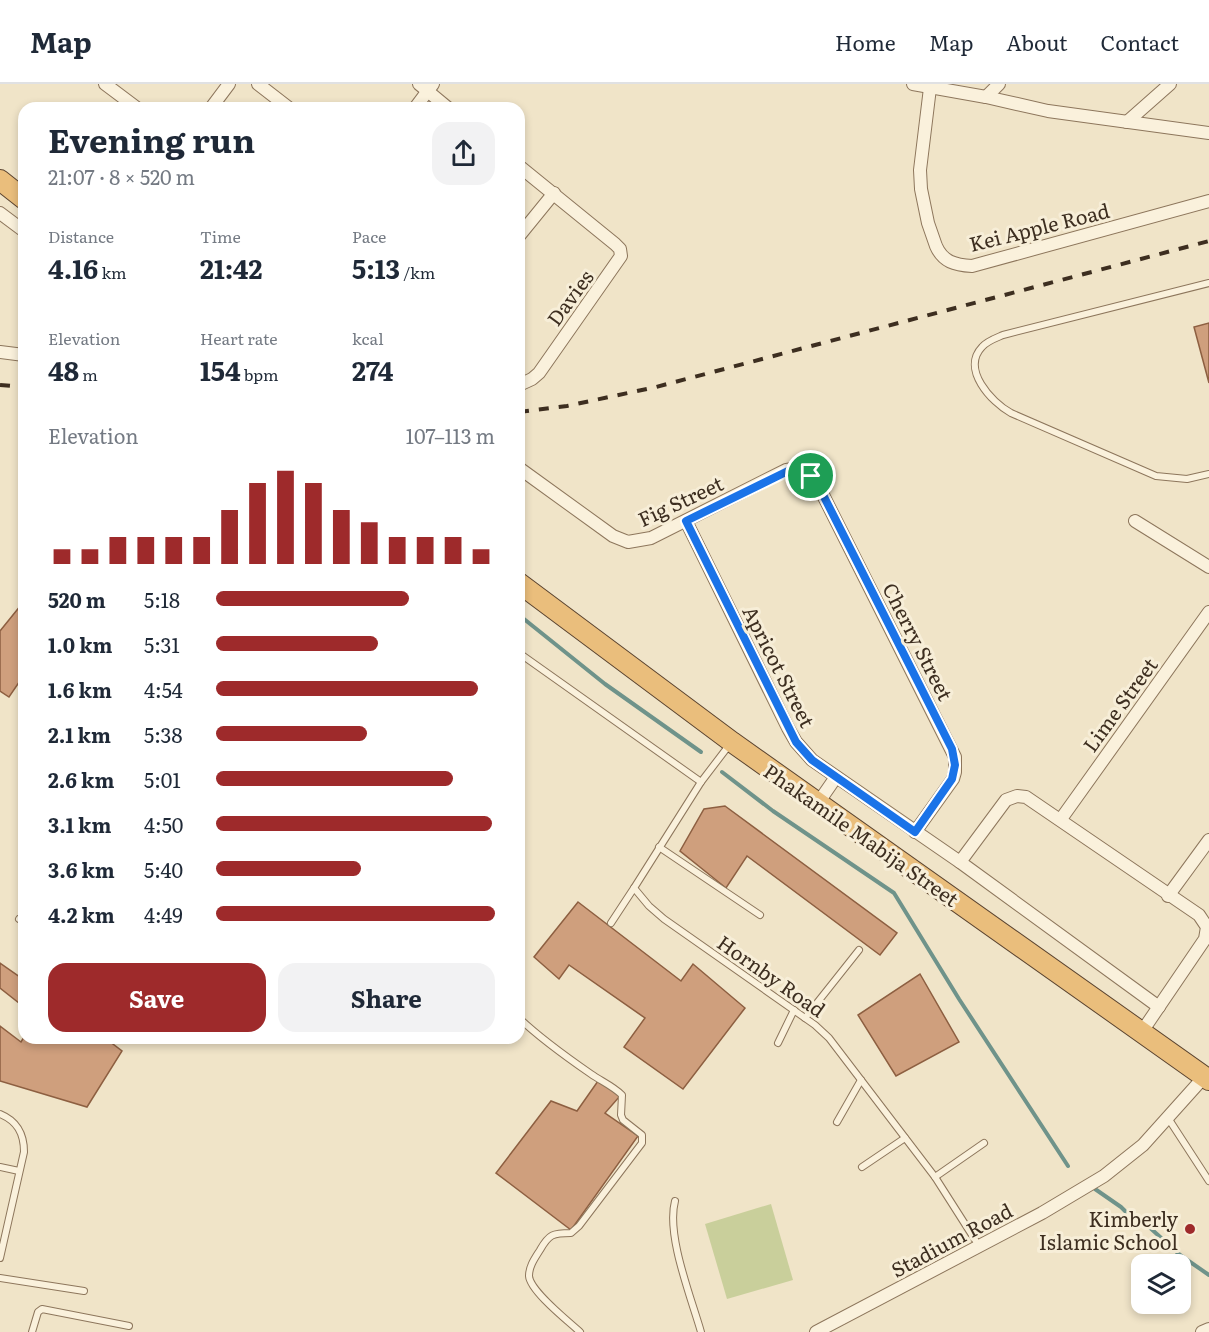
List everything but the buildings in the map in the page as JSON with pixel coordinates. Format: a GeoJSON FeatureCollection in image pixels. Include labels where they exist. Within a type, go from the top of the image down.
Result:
{"type":"FeatureCollection","features":[{"type":"Feature","properties":{"kind":"highway"},"geometry":{"type":"LineString","coordinates":[[0,180],[18,194]]}},
{"type":"Feature","properties":{"kind":"highway","name":"Phakamile Mabija Street"},"geometry":{"type":"LineString","coordinates":[[525,587],[732,742],[1206,1079]]}},
{"type":"Feature","properties":{"kind":"street"},"geometry":{"type":"LineString","coordinates":[[105,84],[129,102]]}},
{"type":"Feature","properties":{"kind":"street"},"geometry":{"type":"LineString","coordinates":[[216,102],[229,84]]}},
{"type":"Feature","properties":{"kind":"street"},"geometry":{"type":"LineString","coordinates":[[258,84],[281,102]]}},
{"type":"Feature","properties":{"kind":"street"},"geometry":{"type":"LineString","coordinates":[[913,84],[1048,111],[1209,133]]}},
{"type":"Feature","properties":{"kind":"street"},"geometry":{"type":"LineString","coordinates":[[986,97],[999,84]]}},
{"type":"Feature","properties":{"kind":"street"},"geometry":{"type":"LineString","coordinates":[[1127,122],[1170,84]]}},
{"type":"Feature","properties":{"kind":"street"},"geometry":{"type":"LineString","coordinates":[[418,102],[427,86],[442,102]]}},
{"type":"Feature","properties":{"kind":"street","name":"Kei Apple Road"},"geometry":{"type":"LineString","coordinates":[[930,88],[921,152],[921,189],[936,246],[940,254],[953,264],[972,266],[1209,201]]}},
{"type":"Feature","properties":{"kind":"street"},"geometry":{"type":"LineString","coordinates":[[525,171],[554,193],[525,229]]}},
{"type":"Feature","properties":{"kind":"street","name":"Davies"},"geometry":{"type":"LineString","coordinates":[[525,382],[539,373],[617,264],[621,252],[615,243],[554,193]]}},
{"type":"Feature","properties":{"kind":"street"},"geometry":{"type":"LineString","coordinates":[[0,213],[18,226]]}},
{"type":"Feature","properties":{"kind":"street"},"geometry":{"type":"LineString","coordinates":[[0,352],[18,354]]}},
{"type":"Feature","properties":{"kind":"street","name":"Fig Street"},"geometry":{"type":"LineString","coordinates":[[525,472],[613,536],[628,542],[651,538],[786,470],[803,469]]}},
{"type":"Feature","properties":{"kind":"street","name":"Cherry Street"},"geometry":{"type":"LineString","coordinates":[[803,469],[817,483],[955,757],[955,772],[952,779],[915,832]]}},
{"type":"Feature","properties":{"kind":"street"},"geometry":{"type":"LineString","coordinates":[[1135,520],[1209,567]]}},
{"type":"Feature","properties":{"kind":"street","name":"Apricot Street"},"geometry":{"type":"LineString","coordinates":[[686,521],[792,735],[812,760],[960,862],[1159,1006]]}},
{"type":"Feature","properties":{"kind":"street","name":"Lime Street"},"geometry":{"type":"LineString","coordinates":[[1061,819],[1209,612]]}},
{"type":"Feature","properties":{"kind":"street"},"geometry":{"type":"LineString","coordinates":[[818,803],[836,777]]}},
{"type":"Feature","properties":{"kind":"street"},"geometry":{"type":"LineString","coordinates":[[960,862],[1006,800],[1011,797],[1026,797],[1199,915],[1204,921],[1207,933],[1198,951],[1141,1033]]}},
{"type":"Feature","properties":{"kind":"street"},"geometry":{"type":"LineString","coordinates":[[1168,896],[1209,840]]}},
{"type":"Feature","properties":{"kind":"street","name":"Stadium Road"},"geometry":{"type":"LineString","coordinates":[[820,1331],[1042,1213],[1104,1176],[1135,1153],[1206,1079]]}},
{"type":"Feature","properties":{"kind":"street"},"geometry":{"type":"LineString","coordinates":[[1202,1332],[1209,1329]]}},
{"type":"Feature","properties":{"kind":"lane"},"geometry":{"type":"LineString","coordinates":[[1209,283],[1003,335],[986,343],[980,349],[976,360],[978,380],[999,406],[1011,413],[1156,476],[1187,479],[1209,474]]}},
{"type":"Feature","properties":{"kind":"lane"},"geometry":{"type":"LineString","coordinates":[[525,657],[701,782]]}},
{"type":"Feature","properties":{"kind":"lane"},"geometry":{"type":"LineString","coordinates":[[611,923],[701,782],[732,742]]}},
{"type":"Feature","properties":{"kind":"lane"},"geometry":{"type":"LineString","coordinates":[[659,848],[760,915]]}},
{"type":"Feature","properties":{"kind":"lane","name":"Hornby Road"},"geometry":{"type":"LineString","coordinates":[[634,888],[664,920],[794,1010],[829,1038],[935,1177],[979,1246]]}},
{"type":"Feature","properties":{"kind":"lane"},"geometry":{"type":"LineString","coordinates":[[805,1018],[859,950]]}},
{"type":"Feature","properties":{"kind":"lane"},"geometry":{"type":"LineString","coordinates":[[778,1043],[794,1010]]}},
{"type":"Feature","properties":{"kind":"lane"},"geometry":{"type":"LineString","coordinates":[[525,1023],[542,1039],[595,1077],[616,1089],[622,1095],[623,1120],[642,1135],[642,1143],[579,1226],[571,1233],[557,1233],[550,1236],[529,1273],[533,1286],[580,1332]]}},
{"type":"Feature","properties":{"kind":"lane"},"geometry":{"type":"LineString","coordinates":[[837,1122],[861,1080]]}},
{"type":"Feature","properties":{"kind":"lane"},"geometry":{"type":"LineString","coordinates":[[0,1114],[14,1121],[21,1132],[24,1152],[0,1258]]}},
{"type":"Feature","properties":{"kind":"lane"},"geometry":{"type":"LineString","coordinates":[[1168,1118],[1209,1181]]}},
{"type":"Feature","properties":{"kind":"lane"},"geometry":{"type":"LineString","coordinates":[[862,1167],[905,1137]]}},
{"type":"Feature","properties":{"kind":"lane"},"geometry":{"type":"LineString","coordinates":[[935,1177],[984,1143]]}},
{"type":"Feature","properties":{"kind":"lane"},"geometry":{"type":"LineString","coordinates":[[0,1167],[19,1171]]}},
{"type":"Feature","properties":{"kind":"lane"},"geometry":{"type":"LineString","coordinates":[[675,1201],[672,1217],[674,1235],[701,1332]]}},
{"type":"Feature","properties":{"kind":"lane"},"geometry":{"type":"LineString","coordinates":[[0,1278],[84,1291]]}},
{"type":"Feature","properties":{"kind":"lane"},"geometry":{"type":"LineString","coordinates":[[32,1332],[38,1312],[42,1309],[129,1326]]}},
{"type":"Feature","properties":{"kind":"green space"},"geometry":{"type":"Polygon","coordinates":[[[771,1204],[793,1280],[727,1299],[705,1224],[771,1204]]]}},
{"type":"Feature","properties":{"kind":"waterway"},"geometry":{"type":"LineString","coordinates":[[525,620],[605,684],[701,752]]}},
{"type":"Feature","properties":{"kind":"waterway"},"geometry":{"type":"LineString","coordinates":[[722,772],[773,811],[894,893],[959,999],[1068,1166]]}},
{"type":"Feature","properties":{"kind":"waterway"},"geometry":{"type":"LineString","coordinates":[[1095,1189],[1121,1207],[1134,1220],[1148,1226],[1180,1255],[1209,1275]]}},
{"type":"Feature","properties":{"kind":"railway"},"geometry":{"type":"LineString","coordinates":[[525,411],[567,406],[656,387],[1209,241]]}},
{"type":"Feature","properties":{"kind":"railway"},"geometry":{"type":"LineString","coordinates":[[0,385],[18,386]]}},
{"type":"Feature","properties":{"kind":"place","name":"Kimberly Islamic School"},"geometry":{"type":"Point","coordinates":[1190,1229]}},
{"type":"Feature","properties":{"kind":"route"},"geometry":{"type":"LineString","coordinates":[[803,469],[811,476],[817,483],[955,757],[955,772],[952,779],[915,832],[812,760],[796,742],[686,521],[786,470],[803,469]]}}]}
